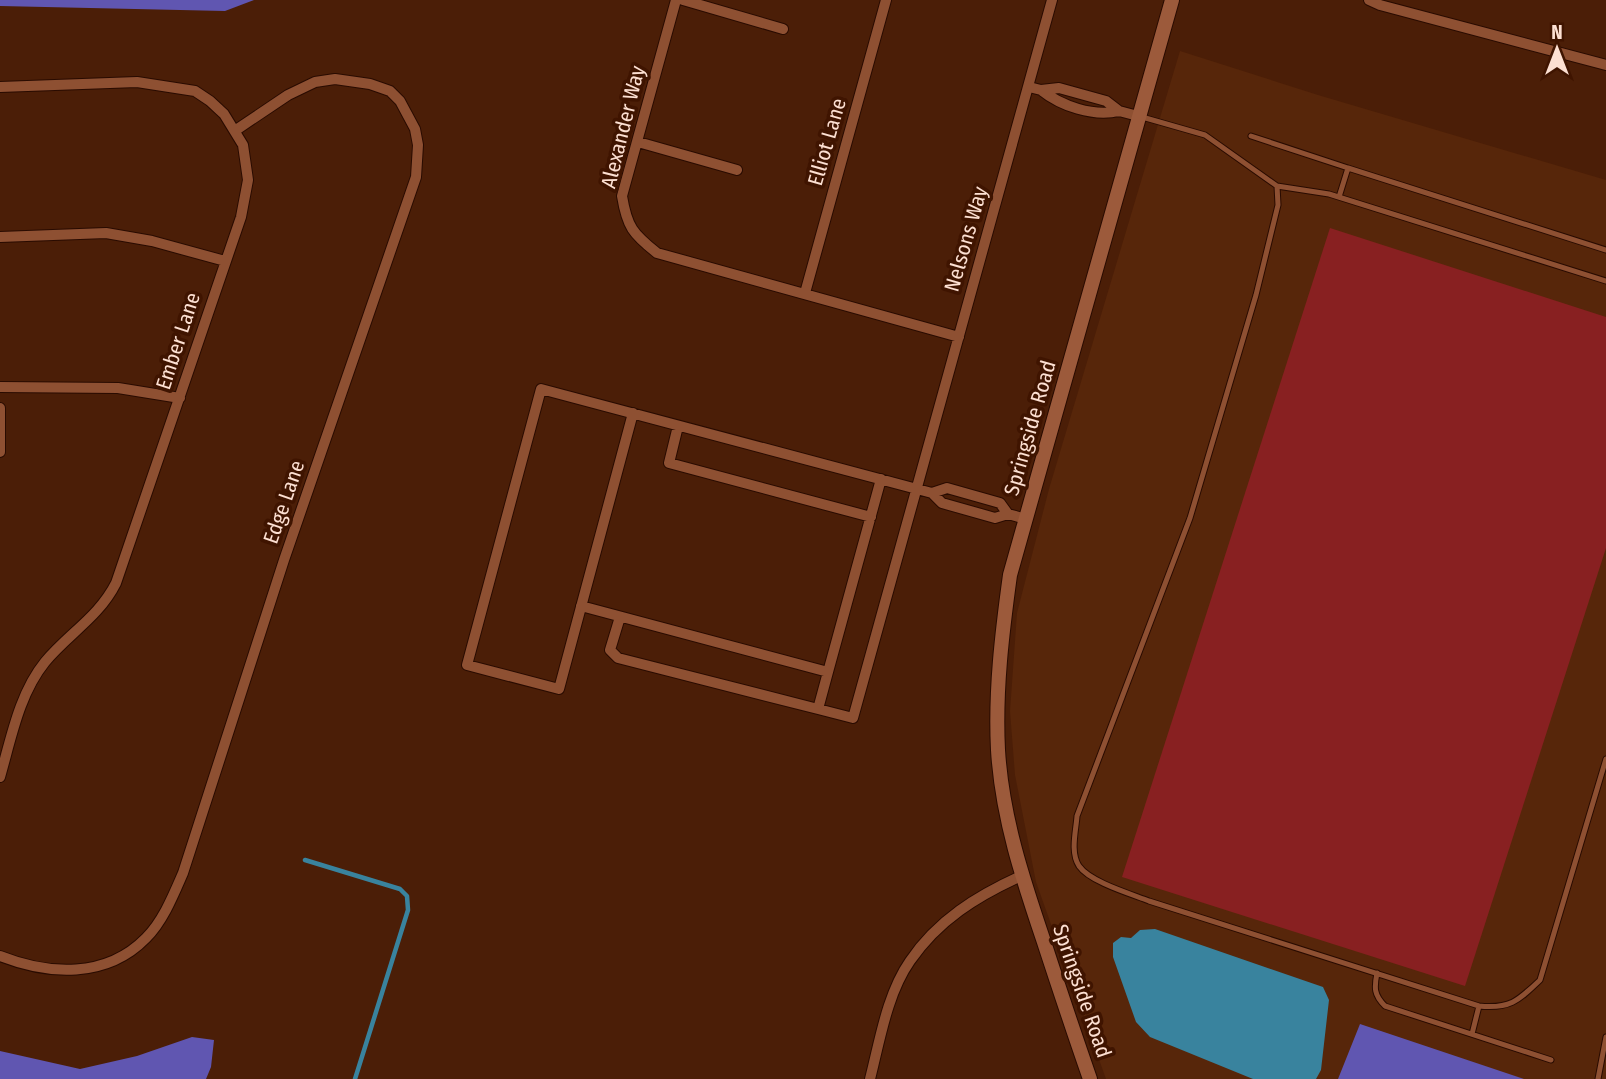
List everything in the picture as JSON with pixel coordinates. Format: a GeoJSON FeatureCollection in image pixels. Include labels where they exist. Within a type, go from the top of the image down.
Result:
{"type":"FeatureCollection","features":[{"type":"Feature","properties":{"kind":"main road","name":"Springside Road"},"geometry":{"type":"LineString","coordinates":[[1090,1079],[1021,876],[1010,832],[998,753],[997,692],[1010,575],[1172,0]]}},
{"type":"Feature","properties":{"kind":"street","name":"Alexander Way"},"geometry":{"type":"LineString","coordinates":[[676,0],[622,196],[626,219],[640,239],[657,253],[805,293]]}},
{"type":"Feature","properties":{"kind":"street"},"geometry":{"type":"LineString","coordinates":[[683,0],[783,29]]}},
{"type":"Feature","properties":{"kind":"street","name":"Elliot Lane"},"geometry":{"type":"LineString","coordinates":[[805,293],[887,0]]}},
{"type":"Feature","properties":{"kind":"street","name":"Nelsons Way"},"geometry":{"type":"LineString","coordinates":[[818,709],[853,718],[1052,0]]}},
{"type":"Feature","properties":{"kind":"street"},"geometry":{"type":"LineString","coordinates":[[1368,0],[1606,65]]}},
{"type":"Feature","properties":{"kind":"street","name":"Edge Lane"},"geometry":{"type":"LineString","coordinates":[[0,956],[54,970],[82,970],[99,965],[116,958],[146,939],[172,899],[183,873],[284,559],[416,177],[418,145],[415,129],[400,101],[390,91],[370,84],[335,79],[315,82],[288,95],[236,130]]}},
{"type":"Feature","properties":{"kind":"street","name":"Ember Lane"},"geometry":{"type":"LineString","coordinates":[[0,87],[137,82],[195,91],[217,108],[236,130],[243,145],[248,180],[241,217],[116,583],[108,600],[43,665],[18,716],[0,777]]}},
{"type":"Feature","properties":{"kind":"street"},"geometry":{"type":"LineString","coordinates":[[1029,87],[1041,90],[1059,88],[1107,101],[1119,111],[1139,117]]}},
{"type":"Feature","properties":{"kind":"street"},"geometry":{"type":"LineString","coordinates":[[638,142],[737,170]]}},
{"type":"Feature","properties":{"kind":"street"},"geometry":{"type":"LineString","coordinates":[[0,237],[106,233],[152,241],[225,261]]}},
{"type":"Feature","properties":{"kind":"street"},"geometry":{"type":"LineString","coordinates":[[805,293],[959,337]]}},
{"type":"Feature","properties":{"kind":"street"},"geometry":{"type":"LineString","coordinates":[[0,387],[118,388],[180,398]]}},
{"type":"Feature","properties":{"kind":"street"},"geometry":{"type":"LineString","coordinates":[[633,413],[559,689],[467,664],[541,389],[633,413],[881,480],[932,493],[947,488],[1000,503],[1008,514],[1026,519]]}},
{"type":"Feature","properties":{"kind":"street"},"geometry":{"type":"LineString","coordinates":[[0,408],[0,452]]}},
{"type":"Feature","properties":{"kind":"street"},"geometry":{"type":"LineString","coordinates":[[678,426],[669,463],[871,517]]}},
{"type":"Feature","properties":{"kind":"street"},"geometry":{"type":"LineString","coordinates":[[620,617],[610,650],[618,657],[818,709],[881,480]]}},
{"type":"Feature","properties":{"kind":"street"},"geometry":{"type":"LineString","coordinates":[[581,606],[828,671]]}},
{"type":"Feature","properties":{"kind":"street"},"geometry":{"type":"LineString","coordinates":[[870,1079],[887,1013],[909,962],[933,933],[960,908],[1021,876]]}},
{"type":"Feature","properties":{"kind":"lane"},"geometry":{"type":"LineString","coordinates":[[1139,117],[1205,135],[1277,186],[1339,197],[1606,281]]}},
{"type":"Feature","properties":{"kind":"lane"},"geometry":{"type":"LineString","coordinates":[[1251,136],[1606,250]]}},
{"type":"Feature","properties":{"kind":"lane"},"geometry":{"type":"LineString","coordinates":[[1339,197],[1348,168]]}},
{"type":"Feature","properties":{"kind":"lane"},"geometry":{"type":"LineString","coordinates":[[1277,186],[1278,205],[1256,295],[1190,518],[1077,816],[1074,845],[1079,866],[1100,882],[1149,901],[1479,1006],[1496,1008],[1518,1001],[1540,980],[1606,759]]}},
{"type":"Feature","properties":{"kind":"lane"},"geometry":{"type":"LineString","coordinates":[[1377,973],[1374,988],[1377,998],[1385,1006],[1551,1060]]}},
{"type":"Feature","properties":{"kind":"lane"},"geometry":{"type":"LineString","coordinates":[[1472,1034],[1479,1006]]}},
{"type":"Feature","properties":{"kind":"lane"},"geometry":{"type":"LineString","coordinates":[[1598,1079],[1606,1037]]}},
{"type":"Feature","properties":{"kind":"shaded area"},"geometry":{"type":"Polygon","coordinates":[[[0,0],[254,0],[225,11],[0,6],[0,0]]]}},
{"type":"Feature","properties":{"kind":"shaded area"},"geometry":{"type":"Polygon","coordinates":[[[1180,51],[1318,95],[1606,180],[1606,1079],[1106,1079],[1036,882],[1015,775],[1010,711],[1017,613],[1049,489],[1180,51]]]}},
{"type":"Feature","properties":{"kind":"shaded area"},"geometry":{"type":"Polygon","coordinates":[[[1360,1024],[1524,1079],[1338,1079],[1360,1024]]]}},
{"type":"Feature","properties":{"kind":"shaded area"},"geometry":{"type":"Polygon","coordinates":[[[192,1037],[214,1040],[211,1067],[206,1079],[0,1079],[0,1051],[80,1069],[137,1056],[192,1037]]]}},
{"type":"Feature","properties":{"kind":"water"},"geometry":{"type":"Polygon","coordinates":[[[1155,929],[1323,987],[1329,1000],[1321,1070],[1316,1079],[1253,1079],[1150,1037],[1136,1022],[1113,957],[1113,943],[1121,937],[1131,938],[1140,930],[1155,929]]]}},
{"type":"Feature","properties":{"kind":"building"},"geometry":{"type":"Polygon","coordinates":[[[1330,228],[1606,317],[1606,548],[1465,986],[1122,877],[1330,228]]]}},
{"type":"Feature","properties":{"kind":"waterway"},"geometry":{"type":"LineString","coordinates":[[305,860],[400,889],[407,896],[408,910],[355,1079]]}}]}
